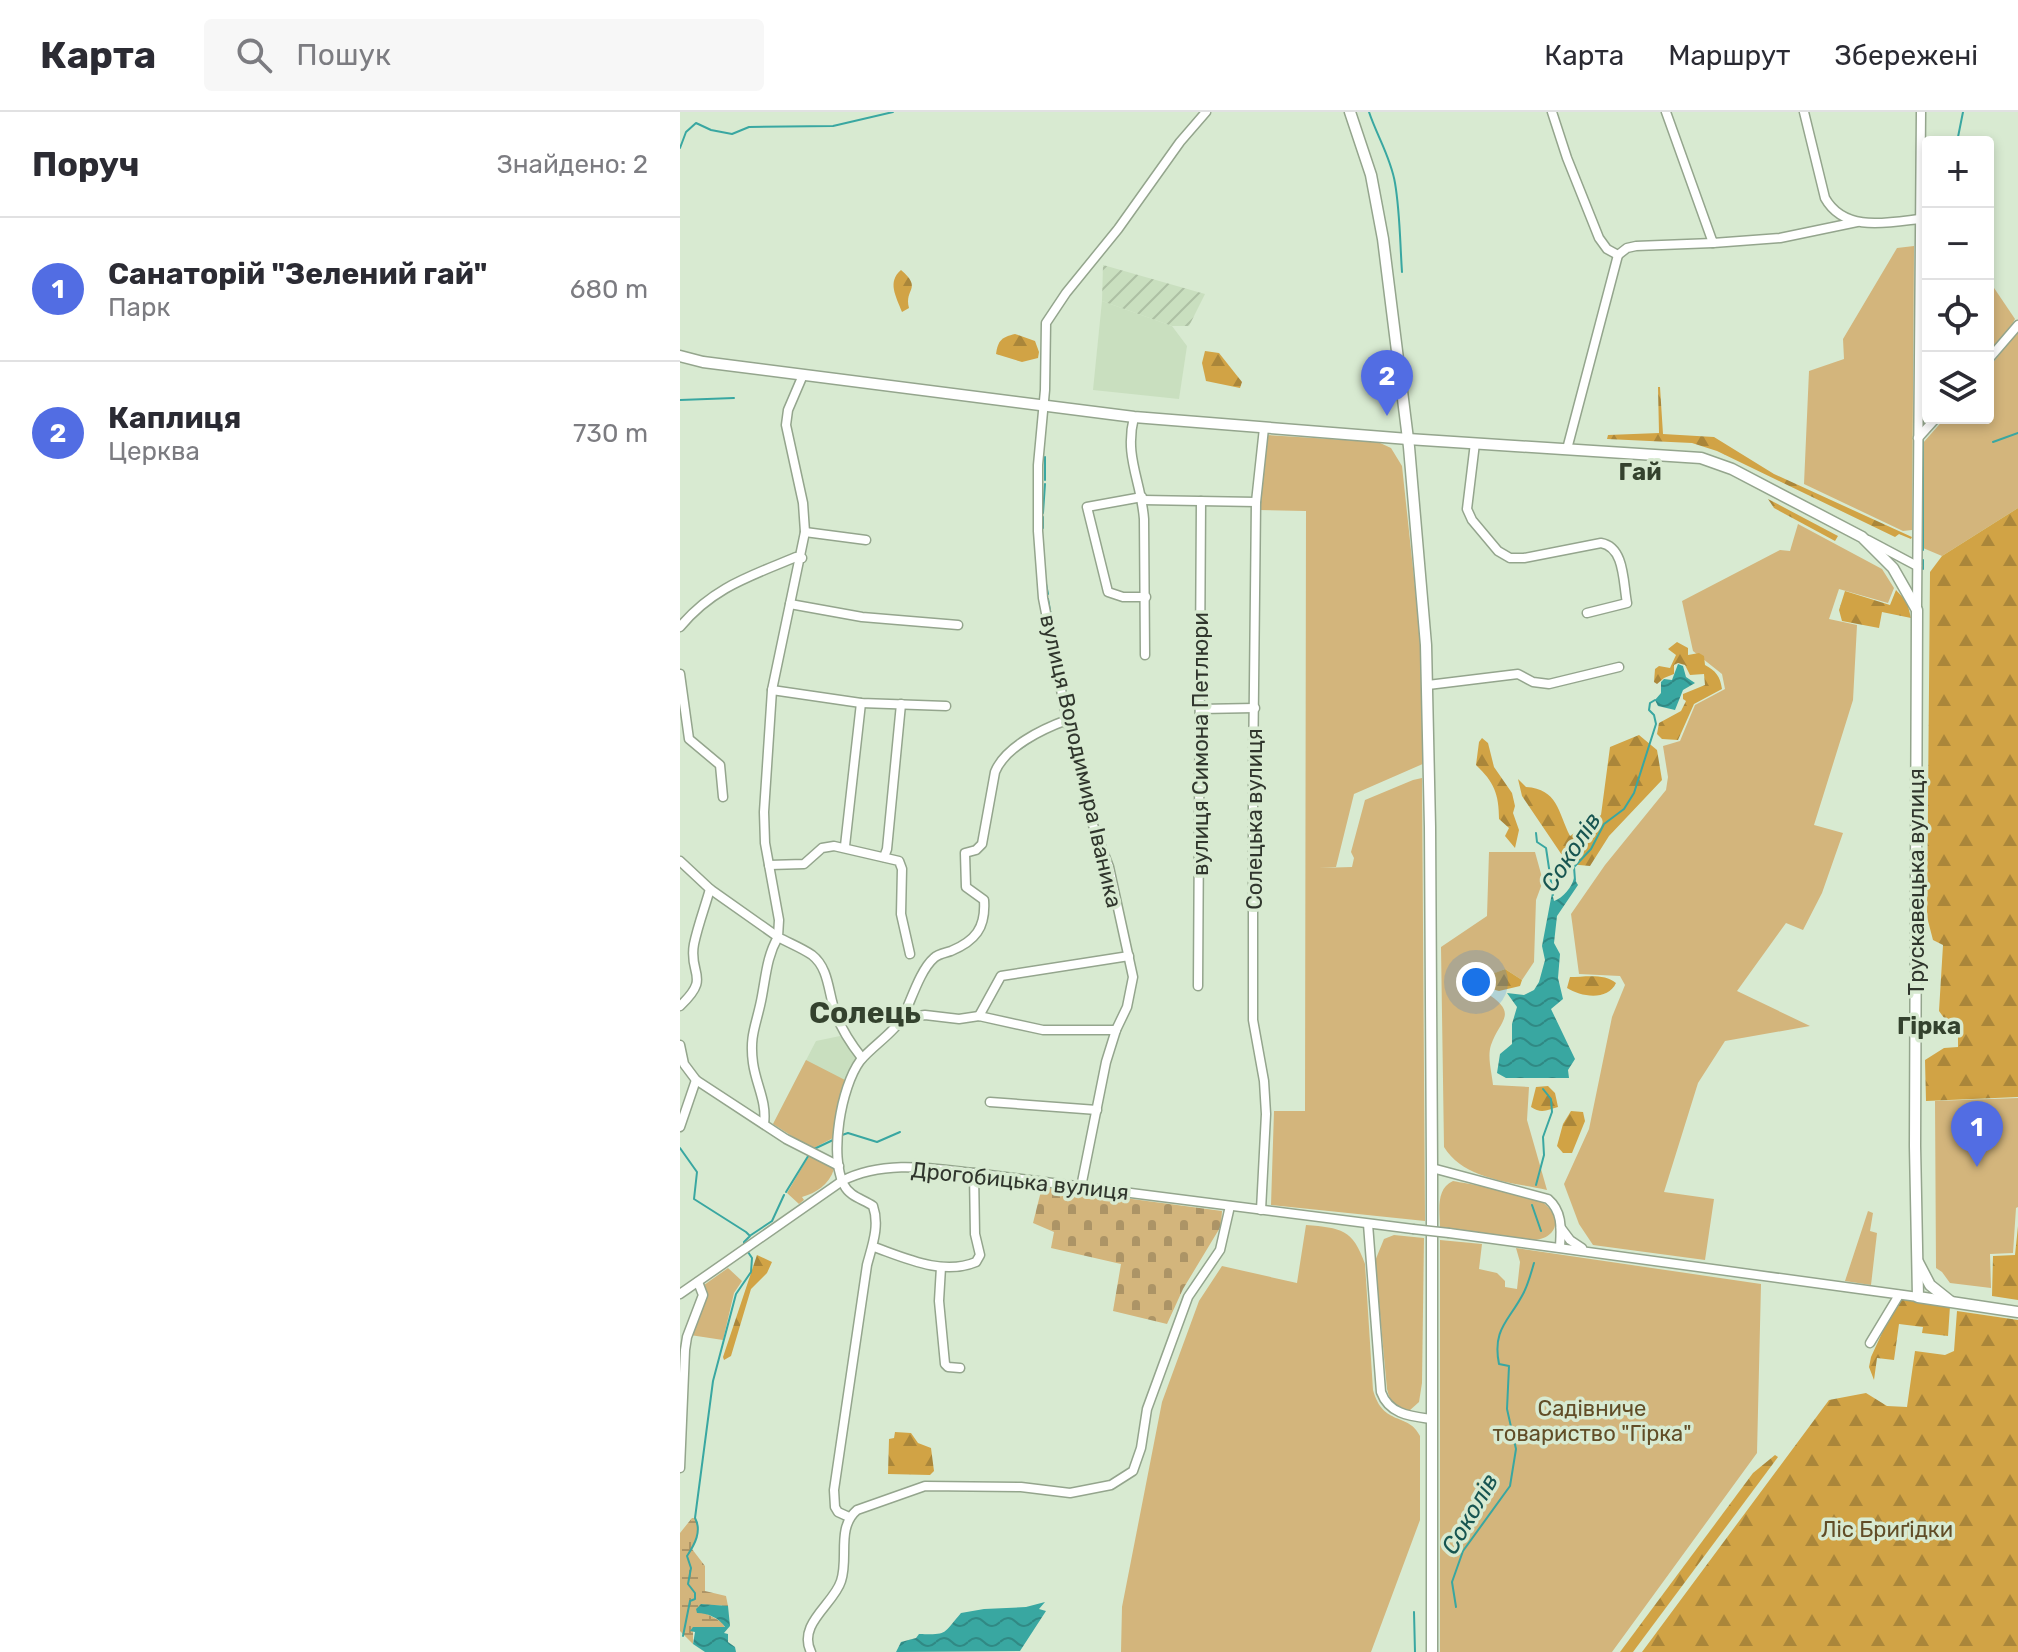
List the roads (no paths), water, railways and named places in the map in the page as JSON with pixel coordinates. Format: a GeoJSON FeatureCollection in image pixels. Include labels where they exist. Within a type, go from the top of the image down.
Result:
{"type":"FeatureCollection","features":[{"type":"Feature","properties":{"kind":"main road"},"geometry":{"type":"LineString","coordinates":[[1350,112],[1365,155],[1378,209],[1408,439],[1428,685],[1432,1652]]}},
{"type":"Feature","properties":{"kind":"main road"},"geometry":{"type":"LineString","coordinates":[[680,356],[703,362],[1134,417],[1701,458],[1718,462],[1862,537],[1885,558],[1914,595]]}},
{"type":"Feature","properties":{"kind":"main road"},"geometry":{"type":"LineString","coordinates":[[1383,437],[1403,454],[1411,475]]}},
{"type":"Feature","properties":{"kind":"main road"},"geometry":{"type":"LineString","coordinates":[[1411,475],[1420,448],[1436,440]]}},
{"type":"Feature","properties":{"kind":"main road","name":"Трускавецька вулиця"},"geometry":{"type":"LineString","coordinates":[[1914,595],[1917,610],[1915,1252],[1918,1297]]}},
{"type":"Feature","properties":{"kind":"main road"},"geometry":{"type":"LineString","coordinates":[[1915,1252],[1930,1285],[1953,1303]]}},
{"type":"Feature","properties":{"kind":"main road"},"geometry":{"type":"LineString","coordinates":[[1918,1297],[2018,1312]]}},
{"type":"Feature","properties":{"kind":"street","name":"вулиця Володимира Іваника"},"geometry":{"type":"LineString","coordinates":[[1081,1187],[1106,1062],[1132,990],[1133,971],[1109,867],[1093,825],[1067,720],[1046,619],[1040,567],[1038,465],[1046,323],[1180,142],[1206,112]]}},
{"type":"Feature","properties":{"kind":"street"},"geometry":{"type":"LineString","coordinates":[[1552,112],[1599,238],[1607,249],[1618,255]]}},
{"type":"Feature","properties":{"kind":"street"},"geometry":{"type":"LineString","coordinates":[[1666,112],[1713,243]]}},
{"type":"Feature","properties":{"kind":"street"},"geometry":{"type":"LineString","coordinates":[[1804,112],[1825,198],[1837,213],[1857,222]]}},
{"type":"Feature","properties":{"kind":"street"},"geometry":{"type":"LineString","coordinates":[[1914,595],[1917,566],[1921,112]]}},
{"type":"Feature","properties":{"kind":"street"},"geometry":{"type":"LineString","coordinates":[[1567,449],[1618,255],[1627,248],[1780,238],[1857,222],[1883,224],[1919,219]]}},
{"type":"Feature","properties":{"kind":"street"},"geometry":{"type":"LineString","coordinates":[[1994,353],[2018,325]]}},
{"type":"Feature","properties":{"kind":"street"},"geometry":{"type":"LineString","coordinates":[[764,1124],[763,1098],[753,1069],[750,1042],[762,1001],[768,957],[778,937],[779,920],[764,812],[772,690],[805,532],[803,503],[786,425],[788,410],[803,375]]}},
{"type":"Feature","properties":{"kind":"street"},"geometry":{"type":"LineString","coordinates":[[1134,417],[1129,452],[1142,499],[1145,655]]}},
{"type":"Feature","properties":{"kind":"street"},"geometry":{"type":"LineString","coordinates":[[1918,439],[1931,424]]}},
{"type":"Feature","properties":{"kind":"street","name":"Солецька вулиця"},"geometry":{"type":"LineString","coordinates":[[1261,1210],[1266,1114],[1253,1010],[1256,502],[1264,428]]}},
{"type":"Feature","properties":{"kind":"street"},"geometry":{"type":"LineString","coordinates":[[1475,443],[1468,515],[1494,548],[1507,557],[1524,558],[1606,543],[1617,552],[1627,603],[1587,613]]}},
{"type":"Feature","properties":{"kind":"street"},"geometry":{"type":"LineString","coordinates":[[1146,597],[1115,596],[1108,592],[1087,507],[1142,499],[1256,502]]}},
{"type":"Feature","properties":{"kind":"street","name":"вулиця Симона Петлюри"},"geometry":{"type":"LineString","coordinates":[[1198,986],[1201,501]]}},
{"type":"Feature","properties":{"kind":"street"},"geometry":{"type":"LineString","coordinates":[[805,532],[866,540]]}},
{"type":"Feature","properties":{"kind":"street"},"geometry":{"type":"LineString","coordinates":[[1862,537],[1917,566]]}},
{"type":"Feature","properties":{"kind":"street"},"geometry":{"type":"LineString","coordinates":[[680,627],[709,597],[732,583],[799,557]]}},
{"type":"Feature","properties":{"kind":"street"},"geometry":{"type":"LineString","coordinates":[[790,604],[862,617],[958,625]]}},
{"type":"Feature","properties":{"kind":"street"},"geometry":{"type":"LineString","coordinates":[[1428,685],[1511,674],[1549,684],[1619,667]]}},
{"type":"Feature","properties":{"kind":"street"},"geometry":{"type":"LineString","coordinates":[[680,674],[682,717],[689,739],[720,765],[723,797]]}},
{"type":"Feature","properties":{"kind":"street"},"geometry":{"type":"LineString","coordinates":[[772,690],[861,703],[946,706]]}},
{"type":"Feature","properties":{"kind":"street"},"geometry":{"type":"LineString","coordinates":[[845,846],[861,703]]}},
{"type":"Feature","properties":{"kind":"street"},"geometry":{"type":"LineString","coordinates":[[884,857],[901,704]]}},
{"type":"Feature","properties":{"kind":"street"},"geometry":{"type":"LineString","coordinates":[[1200,709],[1255,708]]}},
{"type":"Feature","properties":{"kind":"street"},"geometry":{"type":"LineString","coordinates":[[849,1517],[835,1507],[834,1490],[867,1265],[874,1247],[876,1218],[873,1206],[855,1197],[842,1181],[838,1137],[845,1093],[862,1058],[903,1018],[933,958],[970,943],[979,931],[985,909],[984,900],[966,887],[965,853],[976,850],[982,844],[997,768],[1012,751],[1067,720]]}},
{"type":"Feature","properties":{"kind":"street"},"geometry":{"type":"LineString","coordinates":[[769,865],[804,864],[822,848],[845,846],[899,861],[901,914],[910,954]]}},
{"type":"Feature","properties":{"kind":"street"},"geometry":{"type":"LineString","coordinates":[[680,861],[710,889],[819,962],[837,1017],[862,1058]]}},
{"type":"Feature","properties":{"kind":"street"},"geometry":{"type":"LineString","coordinates":[[680,1006],[691,996],[698,983],[694,943],[710,889]]}},
{"type":"Feature","properties":{"kind":"street"},"geometry":{"type":"LineString","coordinates":[[979,1016],[1001,976],[1129,956]]}},
{"type":"Feature","properties":{"kind":"street"},"geometry":{"type":"LineString","coordinates":[[903,1018],[925,1015],[959,1019],[979,1016],[1043,1030],[1116,1030]]}},
{"type":"Feature","properties":{"kind":"street"},"geometry":{"type":"LineString","coordinates":[[680,1045],[684,1064],[696,1080],[786,1139],[839,1166]]}},
{"type":"Feature","properties":{"kind":"street"},"geometry":{"type":"LineString","coordinates":[[680,1127],[696,1080]]}},
{"type":"Feature","properties":{"kind":"street"},"geometry":{"type":"LineString","coordinates":[[990,1102],[1097,1110]]}},
{"type":"Feature","properties":{"kind":"street","name":"Дрогобицька вулиця"},"geometry":{"type":"LineString","coordinates":[[680,1294],[842,1181],[859,1173],[923,1167],[1560,1247],[1899,1295]]}},
{"type":"Feature","properties":{"kind":"street"},"geometry":{"type":"LineString","coordinates":[[1432,1168],[1548,1199],[1557,1208],[1561,1228],[1560,1247]]}},
{"type":"Feature","properties":{"kind":"street"},"geometry":{"type":"LineString","coordinates":[[874,1247],[918,1263],[941,1267],[971,1265],[979,1259],[974,1173]]}},
{"type":"Feature","properties":{"kind":"street"},"geometry":{"type":"LineString","coordinates":[[811,1652],[808,1641],[811,1627],[840,1585],[843,1577],[843,1544],[849,1517],[857,1510],[925,1486],[1021,1487],[1070,1493],[1111,1485],[1133,1471],[1141,1448],[1147,1409],[1188,1297],[1220,1250],[1230,1206]]}},
{"type":"Feature","properties":{"kind":"street"},"geometry":{"type":"LineString","coordinates":[[1368,1224],[1381,1392],[1394,1411],[1431,1419]]}},
{"type":"Feature","properties":{"kind":"street"},"geometry":{"type":"LineString","coordinates":[[1561,1228],[1570,1240],[1590,1251]]}},
{"type":"Feature","properties":{"kind":"street"},"geometry":{"type":"LineString","coordinates":[[941,1267],[939,1301],[945,1364],[960,1368]]}},
{"type":"Feature","properties":{"kind":"street"},"geometry":{"type":"LineString","coordinates":[[680,1468],[685,1350],[703,1295],[698,1282]]}},
{"type":"Feature","properties":{"kind":"street"},"geometry":{"type":"LineString","coordinates":[[1870,1343],[1899,1295],[1918,1297]]}},
{"type":"Feature","properties":{"kind":"water"},"geometry":{"type":"Polygon","coordinates":[[[1678,664],[1683,666],[1686,677],[1695,683],[1683,690],[1675,710],[1658,706],[1655,700],[1661,693],[1661,682],[1664,679],[1672,680],[1678,664]]]}},
{"type":"Feature","properties":{"kind":"water"},"geometry":{"type":"Polygon","coordinates":[[[1574,878],[1578,885],[1557,916],[1554,943],[1560,954],[1558,978],[1563,999],[1551,1009],[1575,1059],[1568,1070],[1569,1078],[1506,1078],[1497,1073],[1500,1054],[1512,1044],[1512,1024],[1517,1007],[1507,993],[1524,995],[1534,990],[1539,982],[1545,960],[1542,946],[1552,893],[1554,901],[1561,897],[1574,878]]]}},
{"type":"Feature","properties":{"kind":"water"},"geometry":{"type":"Polygon","coordinates":[[[1045,1602],[1039,1609],[1046,1611],[1020,1651],[896,1652],[901,1642],[916,1638],[919,1634],[944,1632],[961,1613],[1026,1607],[1045,1602]]]}},
{"type":"Feature","properties":{"kind":"water"},"geometry":{"type":"Polygon","coordinates":[[[701,1604],[728,1606],[730,1626],[724,1633],[728,1634],[728,1642],[736,1652],[705,1652],[693,1644],[695,1632],[690,1631],[693,1627],[725,1627],[713,1617],[697,1613],[696,1609],[701,1604]]]}},
{"type":"Feature","properties":{"kind":"waterway"},"geometry":{"type":"LineString","coordinates":[[680,148],[686,132],[696,123],[732,134],[749,127],[833,126],[893,112]]}},
{"type":"Feature","properties":{"kind":"waterway"},"geometry":{"type":"LineString","coordinates":[[1369,112],[1395,183],[1402,272]]}},
{"type":"Feature","properties":{"kind":"waterway"},"geometry":{"type":"LineString","coordinates":[[1958,136],[1963,112]]}},
{"type":"Feature","properties":{"kind":"waterway"},"geometry":{"type":"LineString","coordinates":[[1923,426],[1924,352]]}},
{"type":"Feature","properties":{"kind":"waterway"},"geometry":{"type":"LineString","coordinates":[[680,400],[734,398]]}},
{"type":"Feature","properties":{"kind":"waterway"},"geometry":{"type":"LineString","coordinates":[[1993,442],[2018,433]]}},
{"type":"Feature","properties":{"kind":"waterway"},"geometry":{"type":"LineString","coordinates":[[1923,439],[1923,550]]}},
{"type":"Feature","properties":{"kind":"waterway"},"geometry":{"type":"LineString","coordinates":[[1045,457],[1045,480]]}},
{"type":"Feature","properties":{"kind":"waterway"},"geometry":{"type":"LineString","coordinates":[[1043,513],[1045,484]]}},
{"type":"Feature","properties":{"kind":"waterway"},"geometry":{"type":"LineString","coordinates":[[1043,517],[1043,528]]}},
{"type":"Feature","properties":{"kind":"waterway"},"geometry":{"type":"LineString","coordinates":[[1923,560],[1923,569]]}},
{"type":"Feature","properties":{"kind":"waterway"},"geometry":{"type":"LineString","coordinates":[[1046,584],[1048,594]]}},
{"type":"Feature","properties":{"kind":"waterway"},"geometry":{"type":"LineString","coordinates":[[1048,599],[1051,616]]}},
{"type":"Feature","properties":{"kind":"waterway"},"geometry":{"type":"LineString","coordinates":[[1052,621],[1053,629]]}},
{"type":"Feature","properties":{"kind":"waterway","name":"Соколів"},"geometry":{"type":"LineString","coordinates":[[1575,880],[1574,867],[1591,849],[1604,824],[1624,809],[1634,793],[1656,724],[1649,710],[1650,703],[1655,700]]}},
{"type":"Feature","properties":{"kind":"waterway"},"geometry":{"type":"LineString","coordinates":[[1020,749],[1033,740]]}},
{"type":"Feature","properties":{"kind":"waterway"},"geometry":{"type":"LineString","coordinates":[[1536,833],[1537,842],[1546,848],[1553,895]]}},
{"type":"Feature","properties":{"kind":"waterway","name":"Соколів"},"geometry":{"type":"LineString","coordinates":[[1536,1185],[1544,1155],[1543,1137],[1552,1112],[1551,1099],[1543,1089]]}},
{"type":"Feature","properties":{"kind":"waterway"},"geometry":{"type":"LineString","coordinates":[[842,1135],[848,1133],[877,1142],[900,1132]]}},
{"type":"Feature","properties":{"kind":"waterway"},"geometry":{"type":"LineString","coordinates":[[814,1149],[833,1140]]}},
{"type":"Feature","properties":{"kind":"waterway"},"geometry":{"type":"LineString","coordinates":[[680,1148],[697,1172],[694,1199],[746,1232],[750,1236],[744,1247]]}},
{"type":"Feature","properties":{"kind":"waterway"},"geometry":{"type":"LineString","coordinates":[[786,1192],[810,1153]]}},
{"type":"Feature","properties":{"kind":"waterway"},"geometry":{"type":"LineString","coordinates":[[751,1235],[772,1221],[784,1195]]}},
{"type":"Feature","properties":{"kind":"waterway","name":"Соколів"},"geometry":{"type":"LineString","coordinates":[[1532,1205],[1541,1231]]}},
{"type":"Feature","properties":{"kind":"waterway"},"geometry":{"type":"LineString","coordinates":[[683,1636],[690,1601],[695,1599],[695,1593],[688,1584],[691,1568],[687,1556],[698,1533],[695,1518],[713,1381],[736,1294],[751,1272],[752,1258],[748,1252]]}},
{"type":"Feature","properties":{"kind":"waterway","name":"Соколів"},"geometry":{"type":"LineString","coordinates":[[1456,1607],[1452,1582],[1463,1551],[1510,1486],[1516,1449],[1507,1409],[1509,1366],[1499,1364],[1498,1342],[1503,1326],[1525,1290],[1534,1263]]}},
{"type":"Feature","properties":{"kind":"waterway","name":"Соколів"},"geometry":{"type":"LineString","coordinates":[[1414,1612],[1415,1652]]}},
{"type":"Feature","properties":{"kind":"place","name":"Каплиця"},"geometry":{"type":"Point","coordinates":[1387,416]}},
{"type":"Feature","properties":{"kind":"place","name":"Санаторій \"Зелений гай\""},"geometry":{"type":"Point","coordinates":[1977,1167]}},
{"type":"Feature","properties":{"kind":"district","name":"Гай"},"geometry":{"type":"Point","coordinates":[1640,472]}},
{"type":"Feature","properties":{"kind":"district","name":"Солець"},"geometry":{"type":"Point","coordinates":[865,1013]}},
{"type":"Feature","properties":{"kind":"district","name":"Гірка"},"geometry":{"type":"Point","coordinates":[1929,1026]}},
{"type":"Feature","properties":{"kind":"park label","name":"Садівниче товариство \"Гірка\""},"geometry":{"type":"Point","coordinates":[1592,1420]}},
{"type":"Feature","properties":{"kind":"park label","name":"Ліс Бриґідки"},"geometry":{"type":"Point","coordinates":[1887,1529]}}]}
